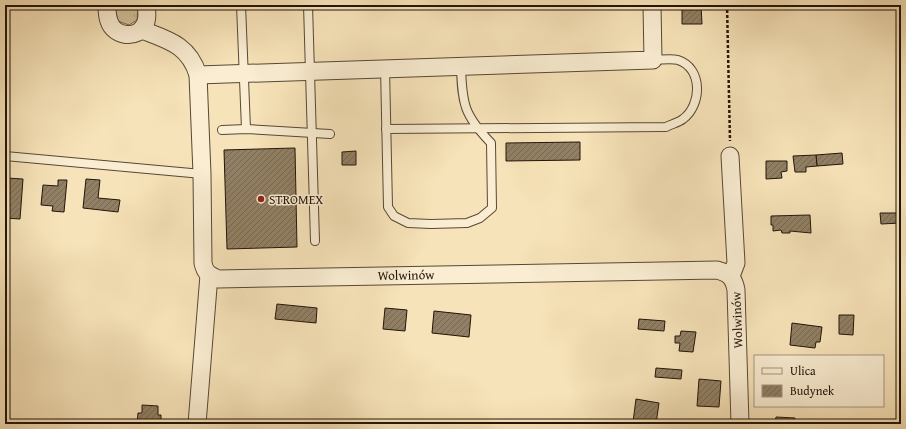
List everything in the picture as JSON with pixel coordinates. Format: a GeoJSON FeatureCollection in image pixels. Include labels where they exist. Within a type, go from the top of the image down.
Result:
{"type":"FeatureCollection","features":[{"type":"Feature","properties":{"kind":"street"},"geometry":{"type":"LineString","coordinates":[[107,5],[109,21],[115,30],[122,34],[130,35],[136,34],[142,30],[146,23],[146,5]]}},
{"type":"Feature","properties":{"kind":"street"},"geometry":{"type":"LineString","coordinates":[[198,75],[653,60],[652,5]]}},
{"type":"Feature","properties":{"kind":"street"},"geometry":{"type":"LineString","coordinates":[[142,30],[173,41],[189,56],[198,75],[202,174],[203,263],[204,270],[209,275],[197,424]]}},
{"type":"Feature","properties":{"kind":"street"},"geometry":{"type":"LineString","coordinates":[[730,156],[736,263],[731,276]]}},
{"type":"Feature","properties":{"kind":"street","name":"Wolwinów"},"geometry":{"type":"LineString","coordinates":[[209,275],[218,279],[717,270],[725,272],[731,276],[735,283],[736,290],[740,424]]}},
{"type":"Feature","properties":{"kind":"lane"},"geometry":{"type":"LineString","coordinates":[[241,5],[246,129]]}},
{"type":"Feature","properties":{"kind":"lane"},"geometry":{"type":"LineString","coordinates":[[308,5],[315,242]]}},
{"type":"Feature","properties":{"kind":"lane"},"geometry":{"type":"LineString","coordinates":[[386,129],[666,127],[682,120],[692,109],[697,97],[696,80],[690,66],[677,60],[653,60]]}},
{"type":"Feature","properties":{"kind":"lane"},"geometry":{"type":"LineString","coordinates":[[386,68],[388,207],[394,216],[408,222],[431,224],[467,223],[480,218],[492,208],[491,143],[477,128],[466,112],[462,92],[461,66]]}},
{"type":"Feature","properties":{"kind":"lane"},"geometry":{"type":"LineString","coordinates":[[222,130],[246,129],[330,134]]}},
{"type":"Feature","properties":{"kind":"lane"},"geometry":{"type":"LineString","coordinates":[[5,156],[202,174]]}},
{"type":"Feature","properties":{"kind":"path"},"geometry":{"type":"LineString","coordinates":[[728,5],[730,156]]}},
{"type":"Feature","properties":{"kind":"green space"},"geometry":{"type":"Polygon","coordinates":[[[114,5],[139,5],[137,20],[129,25],[118,21],[114,5]]]}},
{"type":"Feature","properties":{"kind":"building"},"geometry":{"type":"Polygon","coordinates":[[[682,5],[701,5],[702,24],[682,24],[682,5]]]}},
{"type":"Feature","properties":{"kind":"building"},"geometry":{"type":"Polygon","coordinates":[[[580,142],[580,160],[506,161],[506,143],[580,142]]]}},
{"type":"Feature","properties":{"kind":"building","name":"STROMEX"},"geometry":{"type":"Polygon","coordinates":[[[295,148],[297,247],[227,249],[224,150],[295,148]]]}},
{"type":"Feature","properties":{"kind":"building"},"geometry":{"type":"Polygon","coordinates":[[[356,151],[356,165],[342,165],[342,152],[356,151]]]}},
{"type":"Feature","properties":{"kind":"building"},"geometry":{"type":"Polygon","coordinates":[[[842,153],[843,164],[817,166],[816,155],[842,153]]]}},
{"type":"Feature","properties":{"kind":"building"},"geometry":{"type":"Polygon","coordinates":[[[816,155],[817,166],[806,167],[806,172],[795,172],[793,156],[816,155]]]}},
{"type":"Feature","properties":{"kind":"building"},"geometry":{"type":"Polygon","coordinates":[[[766,161],[787,161],[787,171],[781,172],[782,178],[766,179],[766,161]]]}},
{"type":"Feature","properties":{"kind":"building"},"geometry":{"type":"Polygon","coordinates":[[[7,178],[23,179],[20,219],[5,218],[5,186],[7,186],[7,178]]]}},
{"type":"Feature","properties":{"kind":"building"},"geometry":{"type":"Polygon","coordinates":[[[86,179],[100,180],[98,198],[120,200],[118,212],[83,208],[86,179]]]}},
{"type":"Feature","properties":{"kind":"building"},"geometry":{"type":"Polygon","coordinates":[[[58,180],[67,180],[64,212],[52,211],[53,206],[41,205],[43,185],[58,186],[58,180]]]}},
{"type":"Feature","properties":{"kind":"building"},"geometry":{"type":"Polygon","coordinates":[[[880,213],[901,213],[901,223],[881,224],[880,213]]]}},
{"type":"Feature","properties":{"kind":"building"},"geometry":{"type":"Polygon","coordinates":[[[810,215],[811,233],[790,231],[790,233],[782,233],[781,230],[773,231],[771,216],[810,215]]]}},
{"type":"Feature","properties":{"kind":"building"},"geometry":{"type":"Polygon","coordinates":[[[277,304],[317,308],[316,323],[275,319],[277,304]]]}},
{"type":"Feature","properties":{"kind":"building"},"geometry":{"type":"Polygon","coordinates":[[[385,308],[407,310],[405,331],[383,329],[385,308]]]}},
{"type":"Feature","properties":{"kind":"building"},"geometry":{"type":"Polygon","coordinates":[[[434,311],[471,315],[469,337],[432,333],[434,311]]]}},
{"type":"Feature","properties":{"kind":"building"},"geometry":{"type":"Polygon","coordinates":[[[839,315],[854,315],[853,335],[839,334],[839,315]]]}},
{"type":"Feature","properties":{"kind":"building"},"geometry":{"type":"Polygon","coordinates":[[[639,319],[665,321],[664,331],[638,329],[639,319]]]}},
{"type":"Feature","properties":{"kind":"building"},"geometry":{"type":"Polygon","coordinates":[[[792,323],[822,327],[820,342],[816,342],[815,348],[790,345],[792,323]]]}},
{"type":"Feature","properties":{"kind":"building"},"geometry":{"type":"Polygon","coordinates":[[[681,331],[696,332],[693,352],[679,351],[680,343],[675,343],[675,336],[680,336],[681,331]]]}},
{"type":"Feature","properties":{"kind":"building"},"geometry":{"type":"Polygon","coordinates":[[[656,368],[682,370],[681,379],[655,377],[656,368]]]}},
{"type":"Feature","properties":{"kind":"building"},"geometry":{"type":"Polygon","coordinates":[[[699,379],[721,381],[719,407],[697,406],[699,379]]]}},
{"type":"Feature","properties":{"kind":"building"},"geometry":{"type":"Polygon","coordinates":[[[636,399],[659,403],[656,424],[633,422],[636,399]]]}},
{"type":"Feature","properties":{"kind":"building"},"geometry":{"type":"Polygon","coordinates":[[[142,405],[158,406],[158,415],[161,415],[161,424],[137,424],[138,413],[142,413],[142,405]]]}},
{"type":"Feature","properties":{"kind":"building"},"geometry":{"type":"Polygon","coordinates":[[[776,417],[795,418],[795,424],[775,424],[776,417]]]}},
{"type":"Feature","properties":{"kind":"place","name":"STROMEX"},"geometry":{"type":"Point","coordinates":[261,199]}}]}
